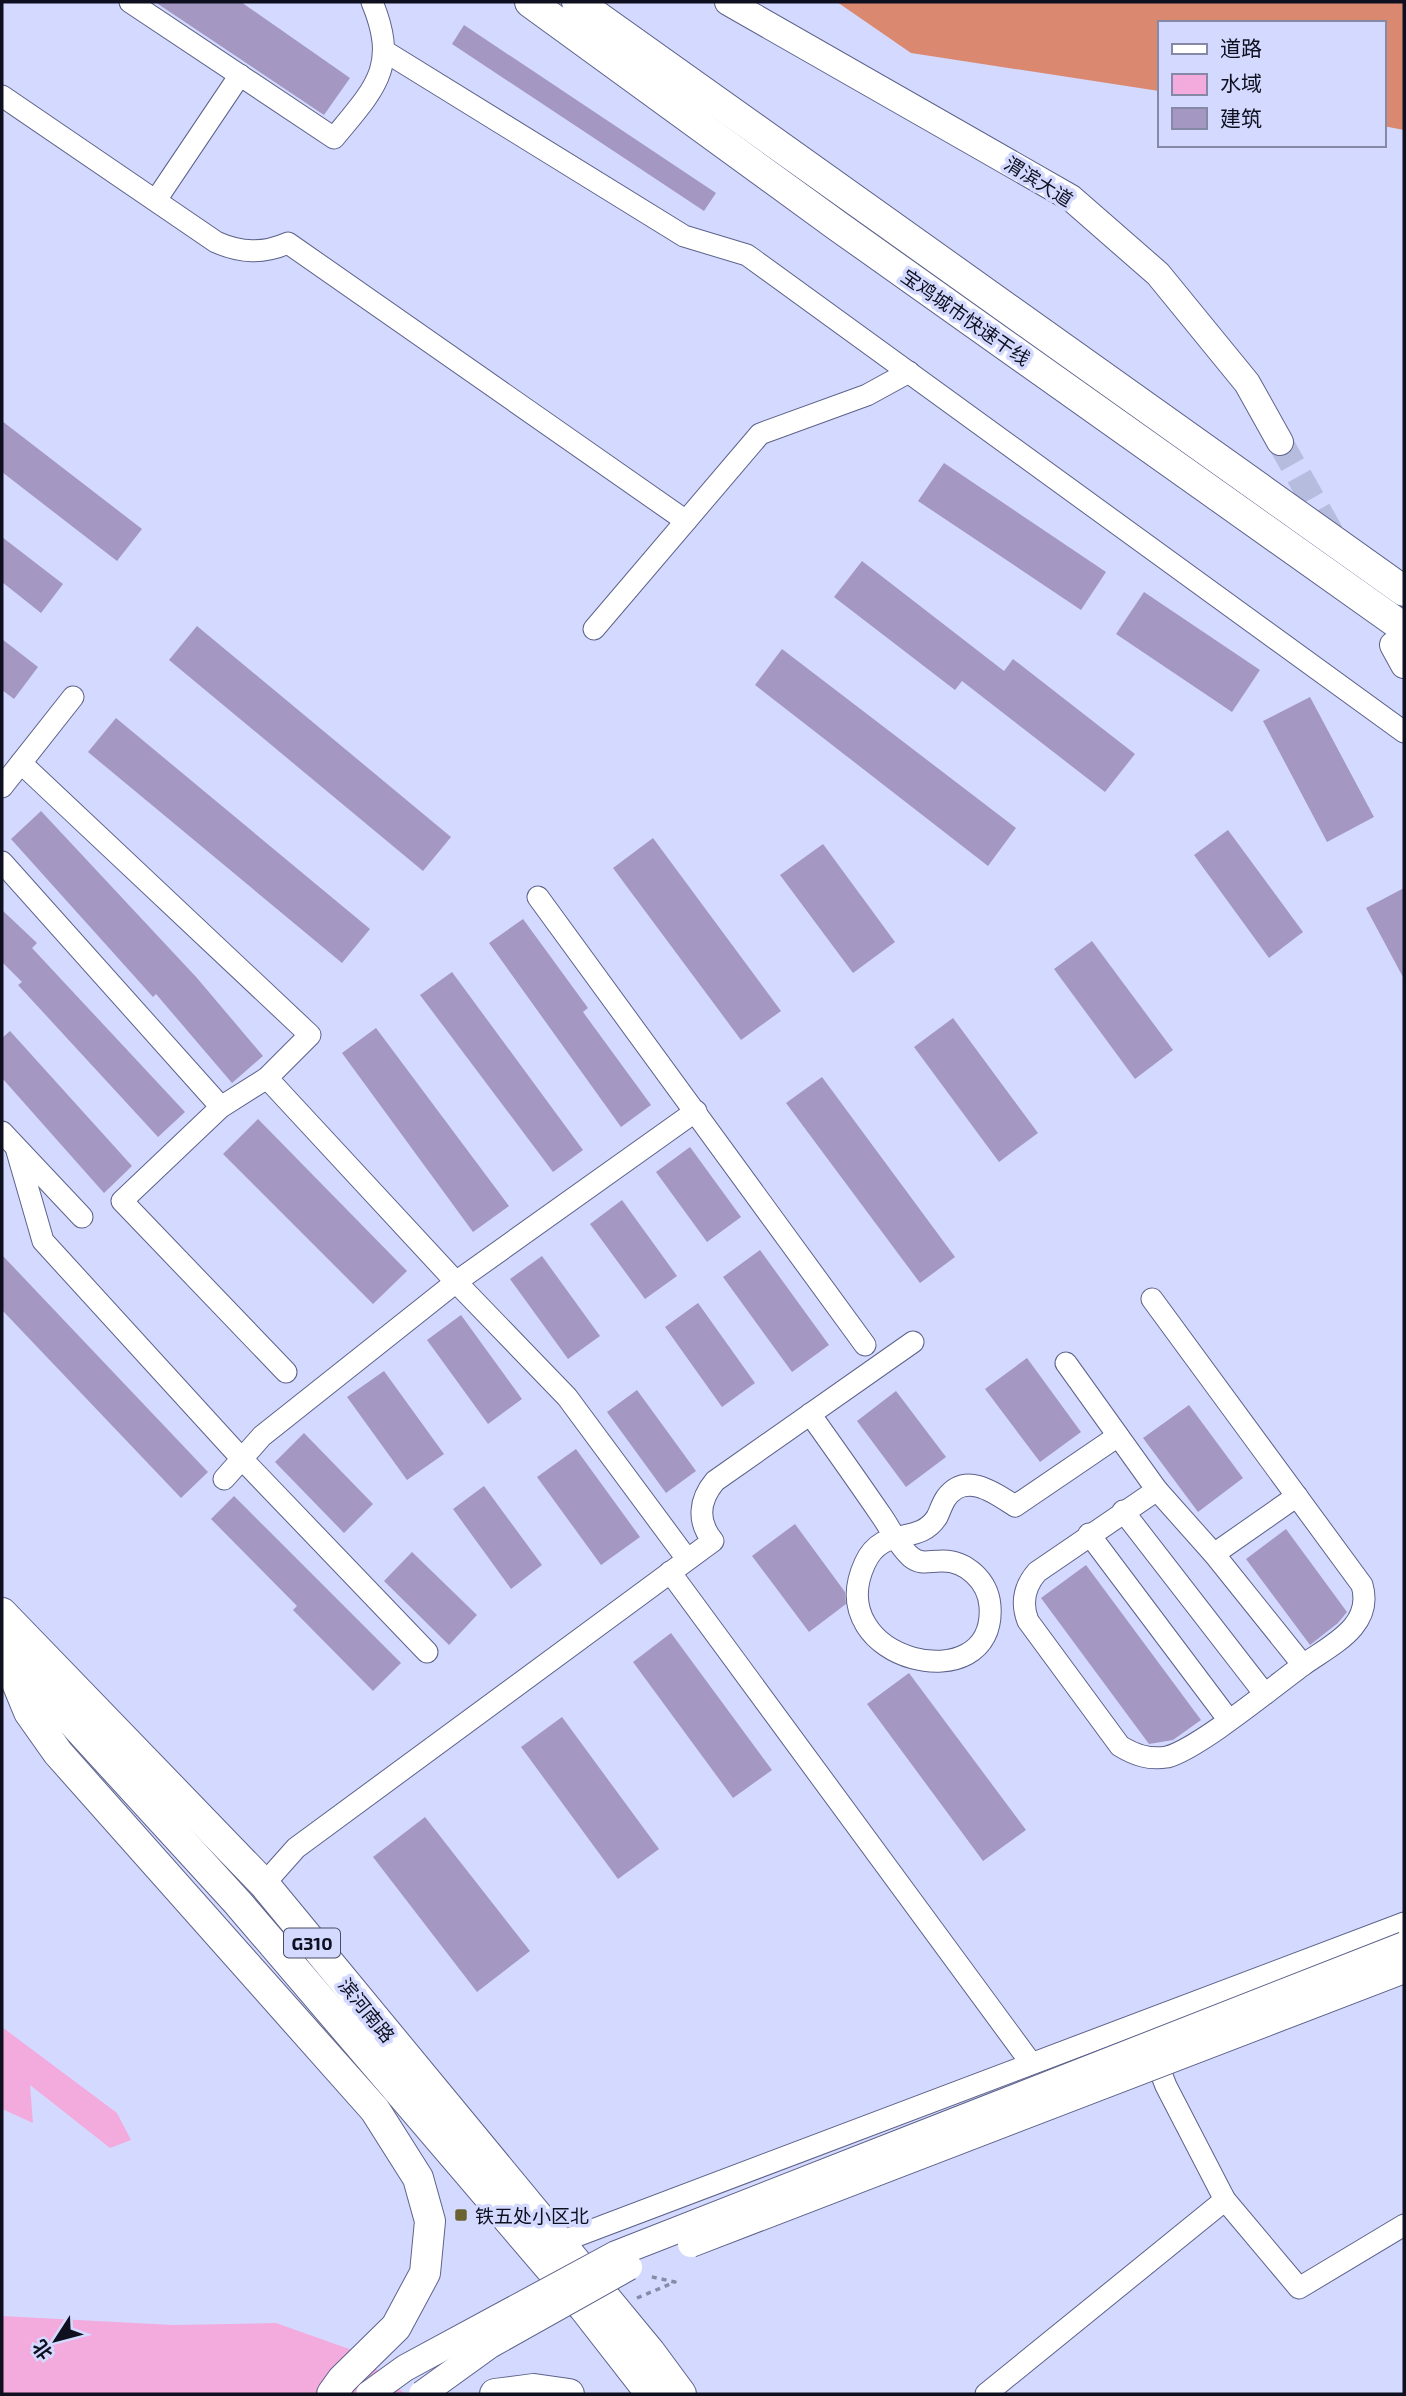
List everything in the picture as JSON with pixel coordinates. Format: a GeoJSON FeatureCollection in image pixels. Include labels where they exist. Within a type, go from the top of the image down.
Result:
{"type":"FeatureCollection","features":[{"type":"Feature","properties":{"kind":"highway","name":"宝鸡城市快速干线"},"geometry":{"type":"LineString","coordinates":[[530,2],[851,235],[1401,646]]}},
{"type":"Feature","properties":{"kind":"highway","name":"宝鸡城市快速干线"},"geometry":{"type":"LineString","coordinates":[[577,2],[1404,591]]}},
{"type":"Feature","properties":{"kind":"highway","name":"滨河南路"},"geometry":{"type":"LineString","coordinates":[[2,1613],[264,1884],[558,2244],[641,2359],[681,2394]]}},
{"type":"Feature","properties":{"kind":"highway","name":"滨河南路"},"geometry":{"type":"LineString","coordinates":[[2,1646],[239,1903],[599,2304]]}},
{"type":"Feature","properties":{"kind":"highway"},"geometry":{"type":"LineString","coordinates":[[2,1646],[29,1712],[58,1753],[375,2110],[418,2178],[430,2221],[425,2273],[396,2327],[342,2380],[332,2394]]}},
{"type":"Feature","properties":{"kind":"highway","name":"滨河南路"},"geometry":{"type":"LineString","coordinates":[[641,2359],[651,2394]]}},
{"type":"Feature","properties":{"kind":"highway"},"geometry":{"type":"LineString","coordinates":[[495,2394],[534,2389],[569,2394]]}},
{"type":"Feature","properties":{"kind":"main road","name":"渭滨大道"},"geometry":{"type":"LineString","coordinates":[[728,2],[1071,198],[1158,274],[1247,383],[1280,442]]}},
{"type":"Feature","properties":{"kind":"main road"},"geometry":{"type":"LineString","coordinates":[[369,2394],[405,2368],[616,2253],[1404,1945]]}},
{"type":"Feature","properties":{"kind":"main road"},"geometry":{"type":"LineString","coordinates":[[422,2394],[490,2345],[623,2270],[1404,1969]]}},
{"type":"Feature","properties":{"kind":"street"},"geometry":{"type":"LineString","coordinates":[[130,2],[334,138],[373,91],[386,52],[372,2]]}},
{"type":"Feature","properties":{"kind":"street"},"geometry":{"type":"LineString","coordinates":[[386,52],[684,236],[747,255],[1404,733]]}},
{"type":"Feature","properties":{"kind":"street"},"geometry":{"type":"LineString","coordinates":[[156,200],[240,75]]}},
{"type":"Feature","properties":{"kind":"street"},"geometry":{"type":"LineString","coordinates":[[2,96],[230,248],[258,251],[288,243],[686,521]]}},
{"type":"Feature","properties":{"kind":"street"},"geometry":{"type":"LineString","coordinates":[[594,629],[760,434],[867,395],[908,372]]}},
{"type":"Feature","properties":{"kind":"street"},"geometry":{"type":"LineString","coordinates":[[2,787],[73,697]]}},
{"type":"Feature","properties":{"kind":"street"},"geometry":{"type":"LineString","coordinates":[[21,763],[310,1035],[267,1078],[221,1107],[122,1201],[286,1372]]}},
{"type":"Feature","properties":{"kind":"street"},"geometry":{"type":"LineString","coordinates":[[2,862],[221,1107]]}},
{"type":"Feature","properties":{"kind":"street"},"geometry":{"type":"LineString","coordinates":[[538,897],[865,1345]]}},
{"type":"Feature","properties":{"kind":"street"},"geometry":{"type":"LineString","coordinates":[[267,1078],[567,1397],[687,1559]]}},
{"type":"Feature","properties":{"kind":"street"},"geometry":{"type":"LineString","coordinates":[[224,1479],[262,1436],[456,1282],[696,1111]]}},
{"type":"Feature","properties":{"kind":"street"},"geometry":{"type":"LineString","coordinates":[[2,1132],[82,1217]]}},
{"type":"Feature","properties":{"kind":"street"},"geometry":{"type":"LineString","coordinates":[[18,1151],[43,1241],[242,1459],[427,1652]]}},
{"type":"Feature","properties":{"kind":"street"},"geometry":{"type":"LineString","coordinates":[[1152,1299],[1362,1586],[1365,1600],[1357,1625],[1186,1749],[1168,1756],[1145,1757],[1120,1746],[1025,1613],[1024,1595],[1031,1578],[1089,1534],[1157,1490]]}},
{"type":"Feature","properties":{"kind":"street"},"geometry":{"type":"LineString","coordinates":[[264,1884],[296,1848],[713,1541],[704,1527],[701,1510],[703,1499],[715,1481],[913,1342]]}},
{"type":"Feature","properties":{"kind":"street"},"geometry":{"type":"LineString","coordinates":[[1066,1363],[1157,1490],[1214,1554],[1303,1665]]}},
{"type":"Feature","properties":{"kind":"street"},"geometry":{"type":"LineString","coordinates":[[810,1414],[895,1535],[909,1556],[922,1564],[941,1561],[962,1565],[983,1584],[990,1602],[989,1622],[979,1641],[963,1655],[937,1662],[909,1659],[885,1646],[868,1625],[859,1600],[861,1574],[874,1549],[895,1535],[924,1530],[937,1516],[949,1495],[960,1487],[978,1485],[987,1488],[1015,1507],[1118,1436]]}},
{"type":"Feature","properties":{"kind":"street"},"geometry":{"type":"LineString","coordinates":[[1214,1554],[1297,1496]]}},
{"type":"Feature","properties":{"kind":"street"},"geometry":{"type":"LineString","coordinates":[[1124,1511],[1264,1693]]}},
{"type":"Feature","properties":{"kind":"street"},"geometry":{"type":"LineString","coordinates":[[1089,1534],[1228,1719]]}},
{"type":"Feature","properties":{"kind":"street"},"geometry":{"type":"LineString","coordinates":[[670,1572],[1031,2063]]}},
{"type":"Feature","properties":{"kind":"street"},"geometry":{"type":"LineString","coordinates":[[558,2244],[1404,1923]]}},
{"type":"Feature","properties":{"kind":"street"},"geometry":{"type":"LineString","coordinates":[[1141,2022],[1166,2086],[1225,2200],[1299,2288],[1404,2225]]}},
{"type":"Feature","properties":{"kind":"street"},"geometry":{"type":"LineString","coordinates":[[986,2394],[1225,2200]]}},
{"type":"Feature","properties":{"kind":"path"},"geometry":{"type":"LineString","coordinates":[[599,2304],[675,2282],[623,2270]]}},
{"type":"Feature","properties":{"kind":"shaded area"},"geometry":{"type":"Polygon","coordinates":[[[837,2],[1404,2],[1404,130],[1385,126],[1385,21],[1158,21],[1158,91],[911,53],[837,2]]]}},
{"type":"Feature","properties":{"kind":"water"},"geometry":{"type":"Polygon","coordinates":[[[2,2027],[117,2113],[131,2140],[110,2148],[30,2085],[33,2123],[2,2109],[2,2027]]]}},
{"type":"Feature","properties":{"kind":"water"},"geometry":{"type":"Polygon","coordinates":[[[2,2316],[173,2325],[276,2323],[355,2351],[405,2394],[2,2394],[2,2316]]]}},
{"type":"Feature","properties":{"kind":"building"},"geometry":{"type":"Polygon","coordinates":[[[155,2],[241,2],[350,78],[324,115],[155,2]]]}},
{"type":"Feature","properties":{"kind":"building"},"geometry":{"type":"Polygon","coordinates":[[[464,25],[716,193],[704,211],[452,44],[464,25]]]}},
{"type":"Feature","properties":{"kind":"building"},"geometry":{"type":"Polygon","coordinates":[[[2,421],[142,529],[117,561],[2,472],[2,421]]]}},
{"type":"Feature","properties":{"kind":"building"},"geometry":{"type":"Polygon","coordinates":[[[944,463],[1106,572],[1081,610],[918,501],[944,463]]]}},
{"type":"Feature","properties":{"kind":"building"},"geometry":{"type":"Polygon","coordinates":[[[2,537],[63,584],[41,613],[2,582],[2,537]]]}},
{"type":"Feature","properties":{"kind":"building"},"geometry":{"type":"Polygon","coordinates":[[[862,561],[1004,671],[1013,659],[1135,754],[1105,792],[962,681],[955,690],[834,597],[862,561]]]}},
{"type":"Feature","properties":{"kind":"building"},"geometry":{"type":"Polygon","coordinates":[[[1144,592],[1260,670],[1232,712],[1116,634],[1144,592]]]}},
{"type":"Feature","properties":{"kind":"building"},"geometry":{"type":"Polygon","coordinates":[[[197,626],[451,837],[423,871],[169,660],[197,626]]]}},
{"type":"Feature","properties":{"kind":"building"},"geometry":{"type":"Polygon","coordinates":[[[2,639],[38,667],[14,699],[2,690],[2,639]]]}},
{"type":"Feature","properties":{"kind":"building"},"geometry":{"type":"Polygon","coordinates":[[[782,649],[1016,828],[988,866],[755,685],[782,649]]]}},
{"type":"Feature","properties":{"kind":"building"},"geometry":{"type":"Polygon","coordinates":[[[1310,697],[1374,817],[1327,842],[1263,721],[1310,697]]]}},
{"type":"Feature","properties":{"kind":"building"},"geometry":{"type":"Polygon","coordinates":[[[116,718],[370,929],[342,963],[88,752],[116,718]]]}},
{"type":"Feature","properties":{"kind":"building"},"geometry":{"type":"Polygon","coordinates":[[[41,811],[197,978],[263,1056],[232,1083],[156,994],[153,997],[11,839],[41,811]]]}},
{"type":"Feature","properties":{"kind":"building"},"geometry":{"type":"Polygon","coordinates":[[[1228,830],[1303,932],[1269,958],[1194,855],[1228,830]]]}},
{"type":"Feature","properties":{"kind":"building"},"geometry":{"type":"Polygon","coordinates":[[[653,838],[781,1011],[741,1040],[613,868],[653,838]]]}},
{"type":"Feature","properties":{"kind":"building"},"geometry":{"type":"Polygon","coordinates":[[[823,844],[895,942],[853,973],[780,875],[823,844]]]}},
{"type":"Feature","properties":{"kind":"building"},"geometry":{"type":"Polygon","coordinates":[[[1404,888],[1404,979],[1366,908],[1404,888]]]}},
{"type":"Feature","properties":{"kind":"building"},"geometry":{"type":"Polygon","coordinates":[[[2,910],[37,943],[32,948],[185,1112],[158,1137],[18,985],[22,982],[2,962],[2,910]]]}},
{"type":"Feature","properties":{"kind":"building"},"geometry":{"type":"Polygon","coordinates":[[[523,919],[588,1008],[583,1012],[651,1105],[621,1127],[489,943],[523,919]]]}},
{"type":"Feature","properties":{"kind":"building"},"geometry":{"type":"Polygon","coordinates":[[[1092,941],[1173,1050],[1135,1079],[1054,969],[1092,941]]]}},
{"type":"Feature","properties":{"kind":"building"},"geometry":{"type":"Polygon","coordinates":[[[452,972],[583,1150],[553,1172],[420,995],[452,972]]]}},
{"type":"Feature","properties":{"kind":"building"},"geometry":{"type":"Polygon","coordinates":[[[953,1018],[1038,1133],[999,1162],[914,1047],[953,1018]]]}},
{"type":"Feature","properties":{"kind":"building"},"geometry":{"type":"Polygon","coordinates":[[[376,1028],[509,1206],[473,1232],[342,1053],[376,1028]]]}},
{"type":"Feature","properties":{"kind":"building"},"geometry":{"type":"Polygon","coordinates":[[[10,1031],[132,1166],[104,1193],[2,1078],[2,1038],[10,1031]]]}},
{"type":"Feature","properties":{"kind":"building"},"geometry":{"type":"Polygon","coordinates":[[[822,1077],[955,1257],[920,1283],[786,1103],[822,1077]]]}},
{"type":"Feature","properties":{"kind":"building"},"geometry":{"type":"Polygon","coordinates":[[[258,1119],[407,1271],[373,1304],[223,1154],[258,1119]]]}},
{"type":"Feature","properties":{"kind":"building"},"geometry":{"type":"Polygon","coordinates":[[[690,1147],[741,1217],[707,1242],[656,1172],[690,1147]]]}},
{"type":"Feature","properties":{"kind":"building"},"geometry":{"type":"Polygon","coordinates":[[[622,1200],[677,1276],[645,1299],[590,1224],[622,1200]]]}},
{"type":"Feature","properties":{"kind":"building"},"geometry":{"type":"Polygon","coordinates":[[[760,1250],[829,1345],[792,1372],[723,1277],[760,1250]]]}},
{"type":"Feature","properties":{"kind":"building"},"geometry":{"type":"Polygon","coordinates":[[[2,1255],[208,1472],[181,1498],[2,1310],[2,1255]]]}},
{"type":"Feature","properties":{"kind":"building"},"geometry":{"type":"Polygon","coordinates":[[[542,1256],[600,1336],[568,1359],[510,1279],[542,1256]]]}},
{"type":"Feature","properties":{"kind":"building"},"geometry":{"type":"Polygon","coordinates":[[[698,1303],[755,1383],[722,1407],[665,1327],[698,1303]]]}},
{"type":"Feature","properties":{"kind":"building"},"geometry":{"type":"Polygon","coordinates":[[[461,1315],[522,1399],[488,1424],[427,1340],[461,1315]]]}},
{"type":"Feature","properties":{"kind":"building"},"geometry":{"type":"Polygon","coordinates":[[[1027,1358],[1081,1432],[1040,1462],[985,1389],[1027,1358]]]}},
{"type":"Feature","properties":{"kind":"building"},"geometry":{"type":"Polygon","coordinates":[[[384,1371],[444,1454],[407,1480],[347,1397],[384,1371]]]}},
{"type":"Feature","properties":{"kind":"building"},"geometry":{"type":"Polygon","coordinates":[[[637,1390],[696,1471],[666,1493],[607,1412],[637,1390]]]}},
{"type":"Feature","properties":{"kind":"building"},"geometry":{"type":"Polygon","coordinates":[[[896,1391],[946,1457],[906,1487],[857,1421],[896,1391]]]}},
{"type":"Feature","properties":{"kind":"building"},"geometry":{"type":"Polygon","coordinates":[[[1189,1405],[1243,1478],[1198,1512],[1143,1438],[1189,1405]]]}},
{"type":"Feature","properties":{"kind":"building"},"geometry":{"type":"Polygon","coordinates":[[[304,1433],[373,1504],[344,1533],[275,1462],[304,1433]]]}},
{"type":"Feature","properties":{"kind":"building"},"geometry":{"type":"Polygon","coordinates":[[[576,1449],[640,1537],[601,1565],[537,1477],[576,1449]]]}},
{"type":"Feature","properties":{"kind":"building"},"geometry":{"type":"Polygon","coordinates":[[[484,1486],[542,1565],[511,1589],[453,1509],[484,1486]]]}},
{"type":"Feature","properties":{"kind":"building"},"geometry":{"type":"Polygon","coordinates":[[[234,1496],[401,1663],[373,1691],[293,1610],[297,1606],[211,1519],[234,1496]]]}},
{"type":"Feature","properties":{"kind":"building"},"geometry":{"type":"Polygon","coordinates":[[[795,1524],[845,1592],[846,1604],[809,1632],[752,1556],[795,1524]]]}},
{"type":"Feature","properties":{"kind":"building"},"geometry":{"type":"Polygon","coordinates":[[[1286,1529],[1347,1612],[1338,1623],[1310,1645],[1246,1559],[1286,1529]]]}},
{"type":"Feature","properties":{"kind":"building"},"geometry":{"type":"Polygon","coordinates":[[[412,1552],[477,1615],[449,1645],[384,1581],[412,1552]]]}},
{"type":"Feature","properties":{"kind":"building"},"geometry":{"type":"Polygon","coordinates":[[[1086,1565],[1201,1720],[1173,1740],[1149,1744],[1041,1598],[1086,1565]]]}},
{"type":"Feature","properties":{"kind":"building"},"geometry":{"type":"Polygon","coordinates":[[[671,1633],[772,1770],[733,1798],[633,1662],[671,1633]]]}},
{"type":"Feature","properties":{"kind":"building"},"geometry":{"type":"Polygon","coordinates":[[[909,1673],[1026,1830],[983,1861],[867,1704],[909,1673]]]}},
{"type":"Feature","properties":{"kind":"building"},"geometry":{"type":"Polygon","coordinates":[[[562,1717],[659,1849],[618,1879],[521,1747],[562,1717]]]}},
{"type":"Feature","properties":{"kind":"building"},"geometry":{"type":"Polygon","coordinates":[[[425,1817],[530,1951],[477,1992],[373,1857],[425,1817]]]}},
{"type":"Feature","properties":{"kind":"tunnel"},"geometry":{"type":"LineString","coordinates":[[1280,442],[1336,542]]}},
{"type":"Feature","properties":{"kind":"place","name":"铁五处小区北"},"geometry":{"type":"Point","coordinates":[461,2215]}}]}
